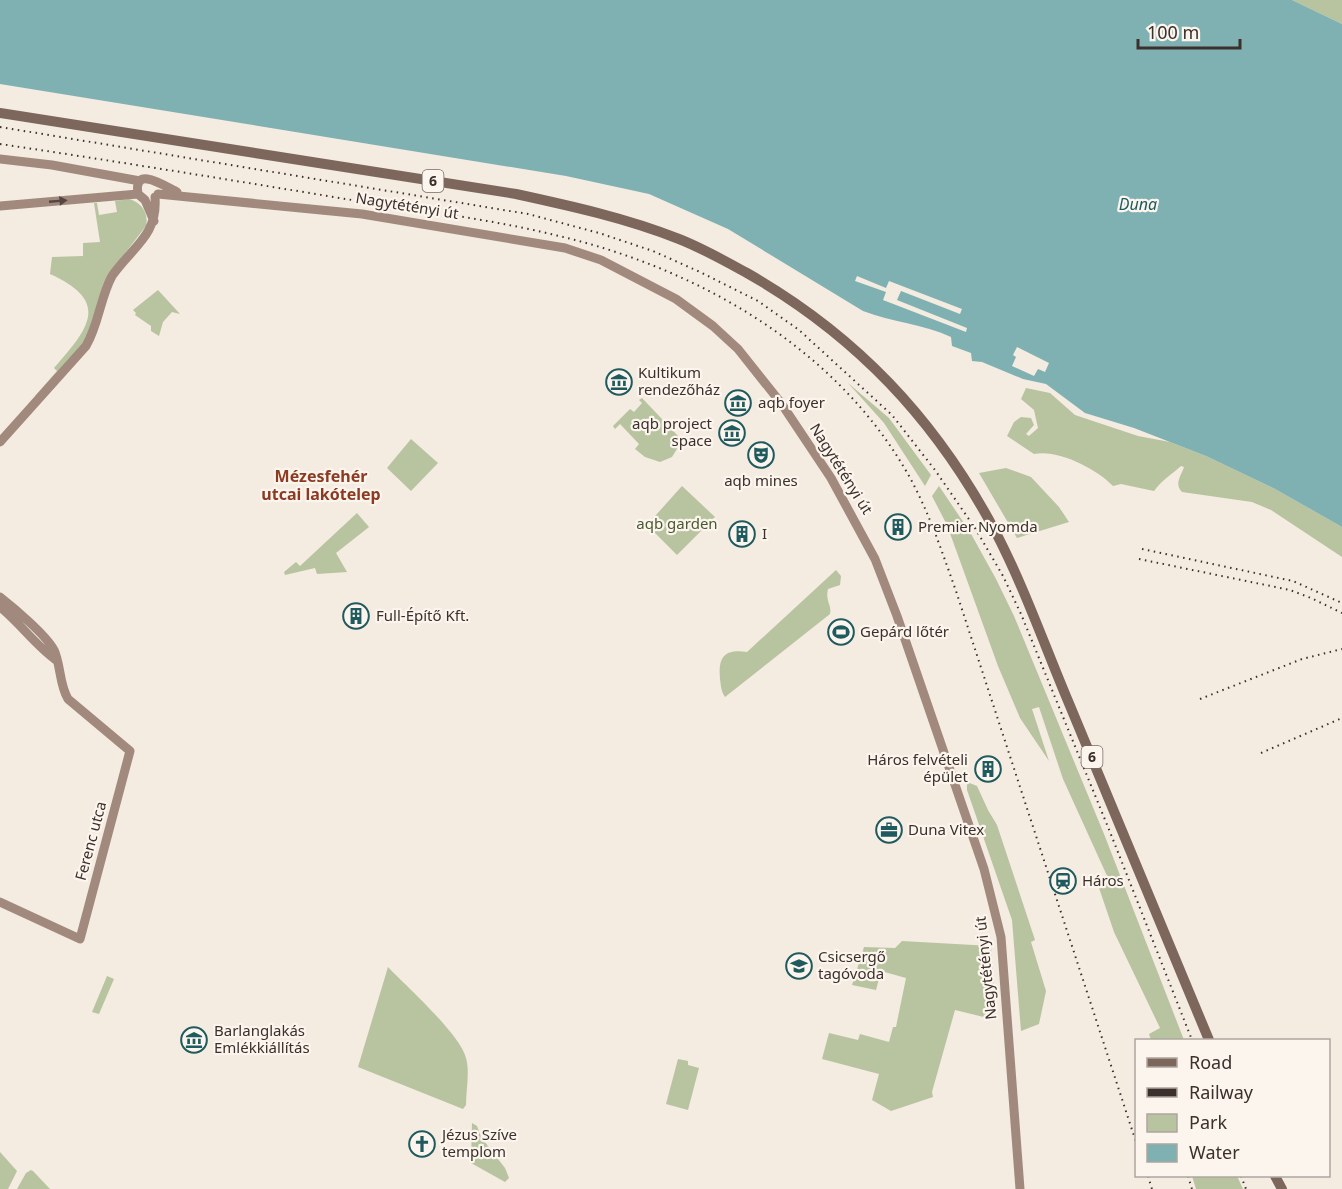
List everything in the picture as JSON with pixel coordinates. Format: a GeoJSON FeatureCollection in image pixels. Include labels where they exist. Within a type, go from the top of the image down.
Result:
{"type":"FeatureCollection","features":[{"type":"Feature","properties":{"kind":"main road","name":"6"},"geometry":{"type":"LineString","coordinates":[[0,113],[516,194],[587,209],[680,239],[776,290],[837,334],[911,404],[965,479],[994,530],[1012,568],[1208,1039]]}},
{"type":"Feature","properties":{"kind":"main road"},"geometry":{"type":"LineString","coordinates":[[0,159],[114,175],[140,191],[154,221]]}},
{"type":"Feature","properties":{"kind":"main road"},"geometry":{"type":"LineString","coordinates":[[0,442],[86,346],[95,328],[107,285],[147,234],[154,221],[157,191],[150,178],[140,191]]}},
{"type":"Feature","properties":{"kind":"main road"},"geometry":{"type":"LineString","coordinates":[[0,206],[157,191]]}},
{"type":"Feature","properties":{"kind":"main road","name":"Nagytétényi út"},"geometry":{"type":"LineString","coordinates":[[157,191],[211,200],[353,213],[565,248],[601,260],[676,299],[725,336],[756,370],[831,478],[875,559],[897,616],[984,869],[1001,938],[1020,1189]]}},
{"type":"Feature","properties":{"kind":"main road"},"geometry":{"type":"LineString","coordinates":[[0,597],[45,639],[54,650],[56,660]]}},
{"type":"Feature","properties":{"kind":"main road"},"geometry":{"type":"LineString","coordinates":[[0,607],[56,660]]}},
{"type":"Feature","properties":{"kind":"main road","name":"Ferenc utca"},"geometry":{"type":"LineString","coordinates":[[0,902],[80,939],[130,751],[68,699],[64,693],[56,660]]}},
{"type":"Feature","properties":{"kind":"green space"},"geometry":{"type":"Polygon","coordinates":[[[1292,0],[1342,0],[1342,24],[1292,0]]]}},
{"type":"Feature","properties":{"kind":"green space"},"geometry":{"type":"Polygon","coordinates":[[[129,199],[143,209],[147,221],[146,226],[109,274],[98,300],[94,323],[87,341],[37,398],[35,396],[57,371],[54,368],[84,329],[88,317],[87,306],[82,295],[69,284],[50,274],[52,257],[83,256],[83,243],[100,242],[94,203],[97,203],[99,215],[117,212],[115,201],[129,199]]]}},
{"type":"Feature","properties":{"kind":"green space"},"geometry":{"type":"Polygon","coordinates":[[[158,290],[180,314],[172,312],[163,322],[159,336],[151,331],[151,326],[135,315],[133,310],[158,290]]]}},
{"type":"Feature","properties":{"kind":"green space"},"geometry":{"type":"Polygon","coordinates":[[[848,383],[889,418],[931,475],[925,486],[884,423],[848,383]]]}},
{"type":"Feature","properties":{"kind":"green space"},"geometry":{"type":"Polygon","coordinates":[[[1026,388],[1050,393],[1075,415],[1138,436],[1170,442],[1206,456],[1275,489],[1342,527],[1342,557],[1271,510],[1252,502],[1182,492],[1178,483],[1184,467],[1181,466],[1154,491],[1121,484],[1113,486],[1097,473],[1065,457],[1044,453],[1034,454],[1007,436],[1014,422],[1021,417],[1031,418],[1034,425],[1026,434],[1029,436],[1038,428],[1034,410],[1021,399],[1026,388]]]}},
{"type":"Feature","properties":{"kind":"green space"},"geometry":{"type":"Polygon","coordinates":[[[642,398],[679,437],[680,444],[672,457],[660,462],[645,457],[635,449],[639,444],[620,424],[615,429],[613,426],[630,409],[634,412],[642,403],[639,400],[642,398]]]}},
{"type":"Feature","properties":{"kind":"green space"},"geometry":{"type":"Polygon","coordinates":[[[411,439],[438,463],[411,491],[387,468],[411,439]]]}},
{"type":"Feature","properties":{"kind":"green space"},"geometry":{"type":"Polygon","coordinates":[[[1006,468],[1031,477],[1059,507],[1069,522],[1017,538],[979,473],[1006,468]]]}},
{"type":"Feature","properties":{"kind":"green space","name":"aqb garden"},"geometry":{"type":"Polygon","coordinates":[[[682,486],[715,517],[677,555],[647,525],[682,486]]]}},
{"type":"Feature","properties":{"kind":"green space"},"geometry":{"type":"Polygon","coordinates":[[[939,486],[970,532],[1014,616],[1104,834],[1184,1039],[1151,1039],[1149,1034],[1160,1028],[1114,932],[1098,885],[1108,878],[1063,779],[1039,707],[1032,709],[1049,761],[1020,718],[998,666],[947,525],[932,496],[939,486]]]}},
{"type":"Feature","properties":{"kind":"green space"},"geometry":{"type":"Polygon","coordinates":[[[357,513],[369,527],[336,553],[347,572],[317,574],[315,568],[285,575],[284,572],[296,562],[300,566],[357,513]]]}},
{"type":"Feature","properties":{"kind":"green space"},"geometry":{"type":"Polygon","coordinates":[[[836,570],[841,576],[840,585],[828,589],[830,614],[725,697],[720,679],[720,665],[724,656],[733,652],[747,652],[836,570]]]}},
{"type":"Feature","properties":{"kind":"green space"},"geometry":{"type":"Polygon","coordinates":[[[967,782],[977,786],[997,825],[1035,940],[1031,942],[1046,991],[1039,1024],[1021,1031],[1012,920],[967,790],[967,782]]]}},
{"type":"Feature","properties":{"kind":"green space"},"geometry":{"type":"Polygon","coordinates":[[[902,941],[991,946],[996,1020],[955,1010],[932,1092],[933,1097],[891,1111],[872,1100],[879,1074],[822,1059],[829,1033],[858,1040],[860,1034],[889,1042],[893,1027],[896,1027],[906,978],[881,971],[876,990],[852,985],[864,947],[895,948],[902,941]]]}},
{"type":"Feature","properties":{"kind":"green space"},"geometry":{"type":"Polygon","coordinates":[[[388,967],[444,1024],[462,1048],[468,1069],[466,1105],[463,1109],[358,1067],[388,967]]]}},
{"type":"Feature","properties":{"kind":"green space"},"geometry":{"type":"Polygon","coordinates":[[[107,976],[114,979],[99,1014],[92,1012],[107,976]]]}},
{"type":"Feature","properties":{"kind":"green space"},"geometry":{"type":"Polygon","coordinates":[[[678,1059],[688,1061],[688,1065],[699,1068],[688,1110],[666,1104],[678,1059]]]}},
{"type":"Feature","properties":{"kind":"green space"},"geometry":{"type":"Polygon","coordinates":[[[472,1123],[477,1126],[481,1137],[505,1168],[509,1178],[505,1182],[471,1163],[472,1123]]]}},
{"type":"Feature","properties":{"kind":"green space"},"geometry":{"type":"Polygon","coordinates":[[[0,1152],[17,1171],[8,1189],[0,1189],[0,1152]]]}},
{"type":"Feature","properties":{"kind":"green space"},"geometry":{"type":"Polygon","coordinates":[[[31,1170],[50,1189],[17,1189],[26,1173],[31,1170]]]}},
{"type":"Feature","properties":{"kind":"green space"},"geometry":{"type":"Polygon","coordinates":[[[1192,1177],[1237,1177],[1243,1189],[1196,1189],[1192,1177]]]}},
{"type":"Feature","properties":{"kind":"water","name":"Duna"},"geometry":{"type":"Polygon","coordinates":[[[0,0],[1292,0],[1342,24],[1342,527],[1275,489],[1206,456],[1134,428],[1085,413],[1046,384],[1023,379],[982,362],[972,361],[971,353],[952,346],[951,337],[863,311],[728,229],[649,194],[566,176],[0,84],[0,0]]]}},
{"type":"Feature","properties":{"kind":"pier"},"geometry":{"type":"Polygon","coordinates":[[[857,276],[886,288],[889,281],[962,309],[960,314],[901,291],[897,300],[967,328],[966,332],[883,300],[886,292],[855,281],[857,276]]]}},
{"type":"Feature","properties":{"kind":"pier"},"geometry":{"type":"Polygon","coordinates":[[[1017,347],[1049,363],[1045,372],[1038,369],[1034,376],[1012,366],[1016,357],[1013,355],[1017,347]]]}},
{"type":"Feature","properties":{"kind":"railway"},"geometry":{"type":"LineString","coordinates":[[0,127],[528,214],[599,233],[653,251],[758,301],[799,330],[892,415],[935,470],[975,528],[1003,576],[1021,614],[1110,832],[1192,1039]]}},
{"type":"Feature","properties":{"kind":"railway"},"geometry":{"type":"LineString","coordinates":[[0,144],[511,225],[559,236],[663,269],[760,320],[804,353],[844,389],[879,430],[909,476],[929,518],[956,591],[1135,1139]]}},
{"type":"Feature","properties":{"kind":"railway"},"geometry":{"type":"LineString","coordinates":[[1142,549],[1293,581],[1342,603]]}},
{"type":"Feature","properties":{"kind":"railway"},"geometry":{"type":"LineString","coordinates":[[1139,559],[1290,590],[1342,613]]}},
{"type":"Feature","properties":{"kind":"railway"},"geometry":{"type":"LineString","coordinates":[[1200,699],[1302,659],[1342,649]]}},
{"type":"Feature","properties":{"kind":"railway"},"geometry":{"type":"LineString","coordinates":[[1261,753],[1342,718]]}},
{"type":"Feature","properties":{"kind":"railway"},"geometry":{"type":"LineString","coordinates":[[1148,1177],[1152,1189]]}},
{"type":"Feature","properties":{"kind":"railway"},"geometry":{"type":"LineString","coordinates":[[1188,1177],[1192,1189]]}},
{"type":"Feature","properties":{"kind":"railway"},"geometry":{"type":"LineString","coordinates":[[1241,1177],[1246,1189]]}},
{"type":"Feature","properties":{"kind":"place","name":"Kultikum rendezőház"},"geometry":{"type":"Point","coordinates":[619,382]}},
{"type":"Feature","properties":{"kind":"place","name":"aqb foyer"},"geometry":{"type":"Point","coordinates":[738,403]}},
{"type":"Feature","properties":{"kind":"place","name":"aqb project space"},"geometry":{"type":"Point","coordinates":[732,433]}},
{"type":"Feature","properties":{"kind":"place","name":"aqb mines"},"geometry":{"type":"Point","coordinates":[761,455]}},
{"type":"Feature","properties":{"kind":"place","name":"Premier Nyomda"},"geometry":{"type":"Point","coordinates":[898,527]}},
{"type":"Feature","properties":{"kind":"place","name":"I"},"geometry":{"type":"Point","coordinates":[742,534]}},
{"type":"Feature","properties":{"kind":"place","name":"Full-Építő Kft."},"geometry":{"type":"Point","coordinates":[356,616]}},
{"type":"Feature","properties":{"kind":"place","name":"Gepárd lőtér"},"geometry":{"type":"Point","coordinates":[841,632]}},
{"type":"Feature","properties":{"kind":"place","name":"Háros felvételi épület"},"geometry":{"type":"Point","coordinates":[988,769]}},
{"type":"Feature","properties":{"kind":"place","name":"Duna Vitex"},"geometry":{"type":"Point","coordinates":[889,830]}},
{"type":"Feature","properties":{"kind":"place","name":"Háros"},"geometry":{"type":"Point","coordinates":[1063,881]}},
{"type":"Feature","properties":{"kind":"place","name":"Csicsergő tagóvoda"},"geometry":{"type":"Point","coordinates":[799,966]}},
{"type":"Feature","properties":{"kind":"place","name":"Barlanglakás Emlékkiállítás"},"geometry":{"type":"Point","coordinates":[194,1040]}},
{"type":"Feature","properties":{"kind":"place","name":"Jézus Szíve templom"},"geometry":{"type":"Point","coordinates":[422,1144]}},
{"type":"Feature","properties":{"kind":"district","name":"Mézesfehér utcai lakótelep"},"geometry":{"type":"Point","coordinates":[321,485]}}]}
